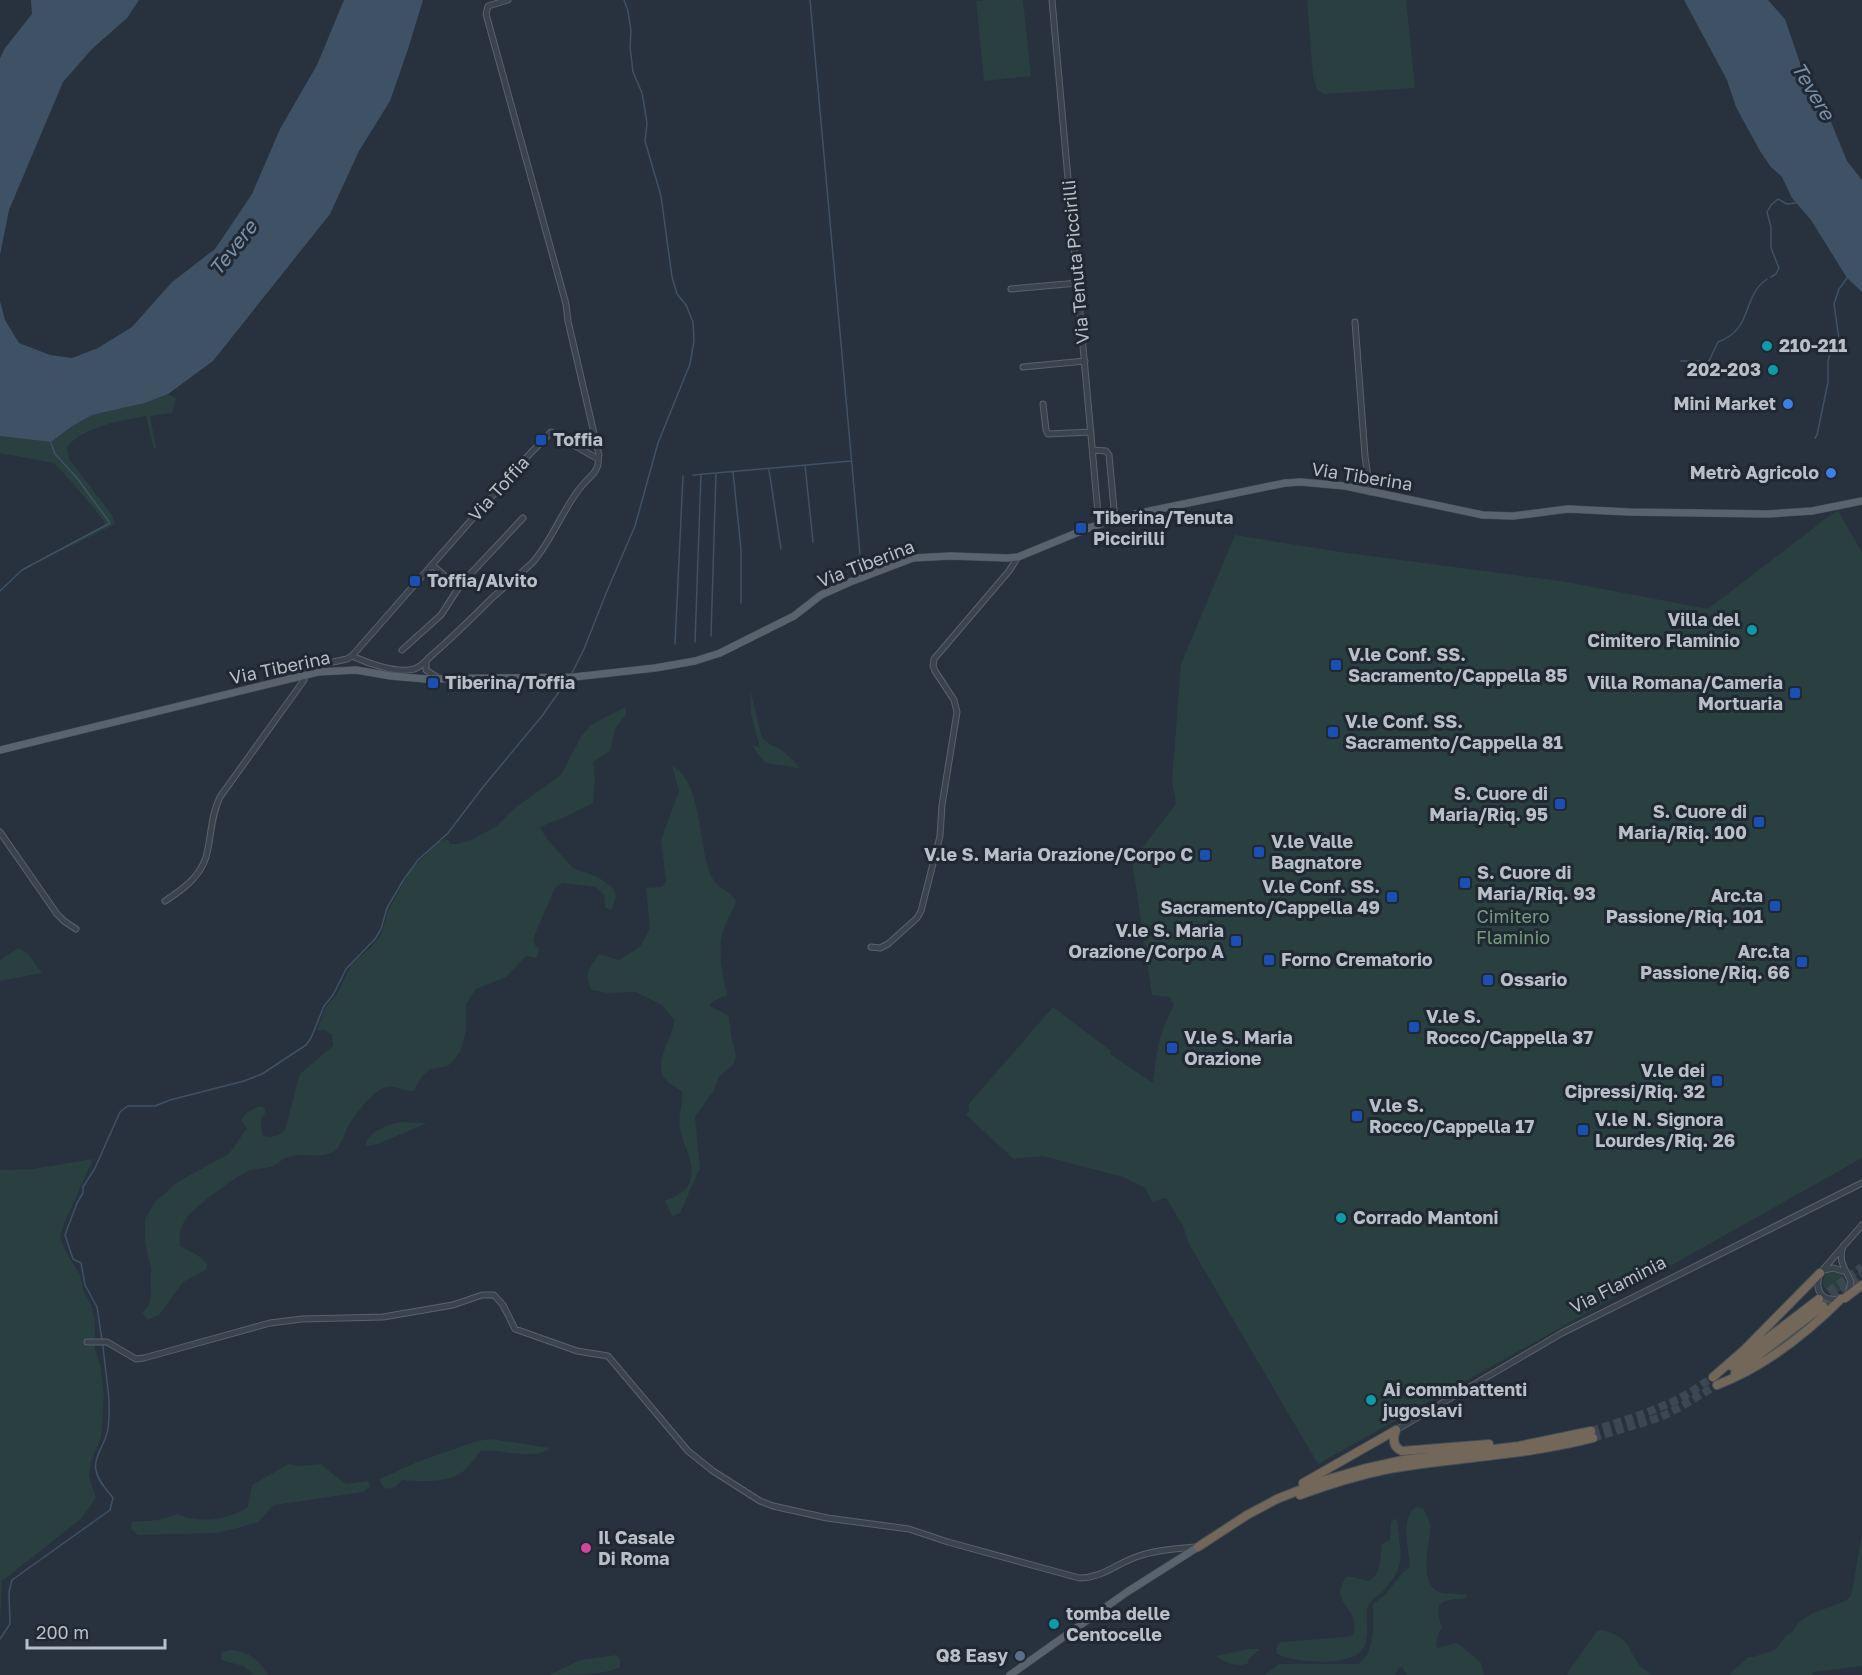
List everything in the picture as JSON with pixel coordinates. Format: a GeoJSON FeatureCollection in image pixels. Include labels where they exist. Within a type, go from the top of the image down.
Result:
{"type":"FeatureCollection","features":[{"type":"Feature","properties":{"kind":"highway"},"geometry":{"type":"LineString","coordinates":[[1715,1381],[1820,1273]]}},
{"type":"Feature","properties":{"kind":"highway"},"geometry":{"type":"LineString","coordinates":[[1715,1381],[1746,1373],[1768,1360],[1862,1285]]}},
{"type":"Feature","properties":{"kind":"highway"},"geometry":{"type":"LineString","coordinates":[[1715,1381],[1821,1303]]}},
{"type":"Feature","properties":{"kind":"highway"},"geometry":{"type":"LineString","coordinates":[[1396,1430],[1394,1445],[1402,1451],[1504,1443],[1519,1446]]}},
{"type":"Feature","properties":{"kind":"highway"},"geometry":{"type":"LineString","coordinates":[[1198,1547],[1247,1515],[1396,1430]]}},
{"type":"Feature","properties":{"kind":"highway"},"geometry":{"type":"LineString","coordinates":[[1198,1547],[1289,1500],[1332,1484],[1382,1471],[1560,1446],[1592,1435],[1403,1460],[1318,1482],[1277,1499]]}},
{"type":"Feature","properties":{"kind":"main road","name":"Via Tiberina"},"geometry":{"type":"LineString","coordinates":[[0,750],[318,672],[356,670],[392,676],[439,679],[574,678],[695,661],[720,653],[794,616],[821,595],[913,558],[1018,557],[1115,520],[1202,499],[1285,483],[1330,484],[1483,515],[1504,516],[1568,508],[1650,513],[1779,514],[1821,510],[1862,501]]}},
{"type":"Feature","properties":{"kind":"main road"},"geometry":{"type":"LineString","coordinates":[[1010,1675],[1127,1592],[1198,1547]]}},
{"type":"Feature","properties":{"kind":"street"},"geometry":{"type":"LineString","coordinates":[[165,901],[182,890],[204,864],[213,816],[220,796],[304,680],[306,668],[352,656],[392,669],[413,669],[426,662],[537,557],[578,491],[598,467],[599,455],[566,304],[486,14],[488,6],[508,0]]}},
{"type":"Feature","properties":{"kind":"street","name":"Via Tenuta Piccirilli"},"geometry":{"type":"LineString","coordinates":[[1052,0],[1099,525]]}},
{"type":"Feature","properties":{"kind":"street"},"geometry":{"type":"LineString","coordinates":[[1011,289],[1078,283]]}},
{"type":"Feature","properties":{"kind":"street"},"geometry":{"type":"LineString","coordinates":[[1355,322],[1365,456],[1370,492]]}},
{"type":"Feature","properties":{"kind":"street"},"geometry":{"type":"LineString","coordinates":[[1023,367],[1085,361]]}},
{"type":"Feature","properties":{"kind":"street"},"geometry":{"type":"LineString","coordinates":[[1043,404],[1048,434],[1091,432]]}},
{"type":"Feature","properties":{"kind":"street","name":"Via Toffia"},"geometry":{"type":"LineString","coordinates":[[352,656],[551,432],[598,459]]}},
{"type":"Feature","properties":{"kind":"street"},"geometry":{"type":"LineString","coordinates":[[1093,450],[1107,452],[1109,455],[1115,520]]}},
{"type":"Feature","properties":{"kind":"street"},"geometry":{"type":"LineString","coordinates":[[402,650],[441,615],[458,587],[523,518]]}},
{"type":"Feature","properties":{"kind":"street"},"geometry":{"type":"LineString","coordinates":[[871,947],[880,948],[888,944],[918,916],[938,846],[957,712],[954,700],[935,671],[934,659],[1009,571],[1018,557]]}},
{"type":"Feature","properties":{"kind":"street"},"geometry":{"type":"LineString","coordinates":[[432,565],[458,587]]}},
{"type":"Feature","properties":{"kind":"street"},"geometry":{"type":"LineString","coordinates":[[425,678],[426,662]]}},
{"type":"Feature","properties":{"kind":"street"},"geometry":{"type":"LineString","coordinates":[[426,670],[439,679]]}},
{"type":"Feature","properties":{"kind":"street"},"geometry":{"type":"LineString","coordinates":[[0,832],[57,914],[76,929]]}},
{"type":"Feature","properties":{"kind":"street","name":"Via Flaminia"},"geometry":{"type":"LineString","coordinates":[[1396,1430],[1562,1333],[1862,1183]]}},
{"type":"Feature","properties":{"kind":"street"},"geometry":{"type":"LineString","coordinates":[[1843,1246],[1841,1260],[1850,1278],[1851,1287],[1843,1299],[1830,1300],[1821,1295],[1818,1284],[1820,1273],[1843,1246],[1862,1225]]}},
{"type":"Feature","properties":{"kind":"street"},"geometry":{"type":"LineString","coordinates":[[1820,1273],[1833,1268],[1840,1269],[1847,1274]]}},
{"type":"Feature","properties":{"kind":"street"},"geometry":{"type":"LineString","coordinates":[[91,1342],[107,1342],[136,1359],[270,1323],[302,1319],[383,1317],[453,1305],[482,1295],[494,1295],[503,1305],[515,1329],[577,1351],[608,1356],[688,1452],[722,1477],[760,1501],[773,1506],[827,1518],[909,1529],[1079,1578],[1103,1574],[1129,1559],[1148,1553],[1198,1547]]}},
{"type":"Feature","properties":{"kind":"green space"},"geometry":{"type":"Polygon","coordinates":[[[1023,0],[1031,76],[984,81],[976,1],[1023,0]]]}},
{"type":"Feature","properties":{"kind":"green space"},"geometry":{"type":"Polygon","coordinates":[[[1307,0],[1406,0],[1415,88],[1324,94],[1317,89],[1313,77],[1307,0]]]}},
{"type":"Feature","properties":{"kind":"green space"},"geometry":{"type":"Polygon","coordinates":[[[168,394],[176,399],[172,413],[150,416],[156,448],[154,449],[146,416],[93,429],[67,447],[69,459],[112,515],[115,524],[61,551],[59,549],[104,525],[105,522],[54,463],[0,453],[0,436],[51,442],[92,415],[145,403],[168,394]]]}},
{"type":"Feature","properties":{"kind":"green space","name":"Cimitero Flaminio"},"geometry":{"type":"Polygon","coordinates":[[[1838,511],[1862,552],[1862,1158],[1318,1464],[1189,1244],[1183,1226],[1166,1198],[1152,1202],[1145,1188],[1123,1177],[1043,1156],[1014,1159],[966,1115],[969,1111],[968,1105],[1053,1007],[1111,1051],[1110,1054],[1153,1083],[1159,1043],[1174,1005],[1169,997],[1152,995],[1132,861],[1176,804],[1172,781],[1181,664],[1235,535],[1340,552],[1561,581],[1708,609],[1838,511]]]}},
{"type":"Feature","properties":{"kind":"green space"},"geometry":{"type":"Polygon","coordinates":[[[750,689],[762,738],[782,750],[801,769],[765,763],[751,744],[760,748],[751,714],[750,689]]]}},
{"type":"Feature","properties":{"kind":"green space"},"geometry":{"type":"Polygon","coordinates":[[[625,707],[626,714],[615,729],[610,751],[593,762],[595,778],[593,803],[540,827],[547,839],[573,868],[598,877],[613,888],[616,897],[611,910],[605,907],[604,895],[596,887],[562,883],[555,888],[533,939],[539,949],[537,958],[526,956],[506,977],[476,989],[466,1004],[466,1031],[460,1052],[448,1066],[431,1069],[422,1076],[414,1091],[387,1087],[376,1093],[359,1111],[340,1144],[332,1152],[323,1155],[293,1156],[269,1167],[249,1170],[203,1202],[185,1220],[181,1229],[180,1246],[207,1263],[206,1270],[183,1282],[160,1314],[148,1320],[142,1313],[149,1305],[151,1291],[151,1270],[145,1241],[145,1219],[155,1202],[179,1181],[229,1154],[247,1128],[241,1121],[250,1111],[262,1106],[265,1109],[265,1114],[261,1118],[262,1135],[274,1136],[285,1130],[300,1074],[333,1046],[332,1035],[325,1030],[317,1030],[326,1006],[336,996],[352,964],[381,935],[388,911],[410,871],[439,841],[448,840],[450,844],[457,844],[471,840],[497,826],[516,807],[561,775],[582,735],[591,725],[625,707]]]}},
{"type":"Feature","properties":{"kind":"green space"},"geometry":{"type":"Polygon","coordinates":[[[672,766],[682,774],[690,786],[704,851],[713,879],[736,901],[721,941],[723,977],[727,995],[712,1002],[710,1006],[729,1016],[736,1057],[733,1065],[719,1077],[714,1090],[695,1117],[700,1168],[680,1213],[672,1216],[665,1201],[680,1193],[688,1185],[692,1170],[679,1124],[682,1091],[666,1080],[661,1065],[674,1019],[662,1005],[636,992],[608,993],[591,990],[588,975],[590,967],[599,954],[619,960],[640,947],[650,928],[646,888],[662,887],[666,881],[661,840],[679,791],[672,766]]]}},
{"type":"Feature","properties":{"kind":"green space"},"geometry":{"type":"Polygon","coordinates":[[[19,948],[28,954],[42,973],[0,981],[0,960],[19,948]]]}},
{"type":"Feature","properties":{"kind":"green space"},"geometry":{"type":"Polygon","coordinates":[[[403,1122],[427,1123],[378,1144],[366,1146],[370,1136],[374,1133],[386,1126],[403,1122]]]}},
{"type":"Feature","properties":{"kind":"green space"},"geometry":{"type":"Polygon","coordinates":[[[93,1159],[60,1237],[81,1277],[83,1290],[91,1305],[95,1322],[95,1349],[101,1368],[104,1397],[101,1438],[90,1464],[89,1477],[96,1498],[81,1519],[2,1581],[0,1626],[0,1170],[32,1169],[93,1159]]]}},
{"type":"Feature","properties":{"kind":"green space"},"geometry":{"type":"Polygon","coordinates":[[[1834,1271],[1842,1274],[1845,1282],[1842,1290],[1834,1293],[1826,1290],[1823,1282],[1826,1274],[1834,1271]]]}},
{"type":"Feature","properties":{"kind":"green space"},"geometry":{"type":"Polygon","coordinates":[[[491,1439],[550,1448],[534,1454],[481,1451],[465,1470],[452,1477],[426,1481],[402,1480],[396,1487],[386,1489],[382,1486],[380,1479],[417,1462],[477,1441],[491,1439]]]}},
{"type":"Feature","properties":{"kind":"green space"},"geometry":{"type":"Polygon","coordinates":[[[289,1464],[298,1466],[320,1464],[346,1484],[369,1481],[370,1487],[363,1492],[274,1505],[258,1522],[216,1533],[138,1535],[131,1529],[132,1522],[158,1520],[178,1514],[204,1520],[232,1515],[248,1507],[252,1485],[289,1464]]]}},
{"type":"Feature","properties":{"kind":"green space"},"geometry":{"type":"Polygon","coordinates":[[[1416,1507],[1423,1508],[1430,1525],[1427,1571],[1432,1587],[1442,1593],[1467,1595],[1466,1598],[1445,1601],[1439,1607],[1442,1628],[1436,1646],[1438,1648],[1456,1643],[1460,1645],[1481,1663],[1484,1675],[1407,1675],[1402,1667],[1395,1675],[1264,1675],[1279,1664],[1359,1664],[1371,1644],[1373,1604],[1385,1595],[1403,1572],[1410,1567],[1406,1527],[1411,1512],[1416,1507]]]}},
{"type":"Feature","properties":{"kind":"green space"},"geometry":{"type":"Polygon","coordinates":[[[1394,1519],[1397,1520],[1400,1541],[1399,1566],[1389,1584],[1368,1606],[1366,1641],[1358,1654],[1337,1661],[1324,1662],[1297,1660],[1277,1654],[1276,1648],[1280,1642],[1353,1635],[1355,1626],[1340,1594],[1341,1586],[1346,1577],[1369,1581],[1373,1578],[1380,1565],[1382,1544],[1390,1540],[1391,1522],[1394,1519]]]}},
{"type":"Feature","properties":{"kind":"green space"},"geometry":{"type":"Polygon","coordinates":[[[1862,1535],[1862,1666],[1814,1672],[1812,1675],[1729,1675],[1748,1657],[1775,1650],[1787,1635],[1792,1633],[1798,1623],[1811,1614],[1845,1601],[1851,1596],[1862,1535]]]}},
{"type":"Feature","properties":{"kind":"green space"},"geometry":{"type":"Polygon","coordinates":[[[1601,1630],[1625,1641],[1636,1661],[1652,1675],[1566,1675],[1597,1631],[1601,1630]]]}},
{"type":"Feature","properties":{"kind":"green space"},"geometry":{"type":"Polygon","coordinates":[[[1260,1649],[1249,1659],[1248,1663],[1240,1665],[1223,1661],[1216,1656],[1260,1649]]]}},
{"type":"Feature","properties":{"kind":"green space"},"geometry":{"type":"Polygon","coordinates":[[[231,1650],[253,1657],[268,1675],[254,1675],[243,1666],[221,1660],[222,1652],[231,1650]]]}},
{"type":"Feature","properties":{"kind":"green space"},"geometry":{"type":"Polygon","coordinates":[[[617,1655],[620,1667],[614,1670],[586,1674],[550,1675],[580,1660],[617,1655]]]}},
{"type":"Feature","properties":{"kind":"water"},"geometry":{"type":"Polygon","coordinates":[[[31,0],[139,0],[127,18],[92,49],[63,82],[9,210],[0,255],[0,58],[5,48],[32,14],[31,0]]]}},
{"type":"Feature","properties":{"kind":"water","name":"Tevere"},"geometry":{"type":"Polygon","coordinates":[[[344,0],[423,0],[390,101],[359,151],[330,214],[213,361],[168,394],[145,403],[92,415],[51,442],[0,436],[0,301],[5,320],[19,343],[50,355],[72,358],[98,348],[132,327],[172,282],[215,249],[252,194],[280,129],[317,65],[344,0]]]}},
{"type":"Feature","properties":{"kind":"water","name":"Tevere"},"geometry":{"type":"Polygon","coordinates":[[[1684,0],[1768,0],[1785,19],[1801,66],[1822,100],[1847,161],[1862,180],[1862,292],[1847,278],[1811,220],[1792,198],[1782,177],[1771,167],[1760,151],[1736,107],[1727,80],[1684,0]]]}},
{"type":"Feature","properties":{"kind":"waterway"},"geometry":{"type":"LineString","coordinates":[[571,675],[635,526],[658,443],[690,364],[694,341],[693,322],[686,305],[677,294],[672,277],[661,196],[645,141],[647,123],[642,93],[633,72],[631,31],[624,0]]}},
{"type":"Feature","properties":{"kind":"waterway"},"geometry":{"type":"LineString","coordinates":[[810,0],[860,554]]}},
{"type":"Feature","properties":{"kind":"waterway"},"geometry":{"type":"LineString","coordinates":[[1771,277],[1779,268],[1771,248],[1771,227],[1767,212],[1778,199],[1787,204],[1796,203]]}},
{"type":"Feature","properties":{"kind":"waterway"},"geometry":{"type":"LineString","coordinates":[[1815,438],[1828,382],[1828,361],[1839,339],[1834,304],[1839,289],[1847,278]]}},
{"type":"Feature","properties":{"kind":"waterway"},"geometry":{"type":"LineString","coordinates":[[1703,362],[1709,361],[1718,342],[1737,329],[1753,295],[1767,279]]}},
{"type":"Feature","properties":{"kind":"waterway"},"geometry":{"type":"LineString","coordinates":[[1681,361],[1700,361]]}},
{"type":"Feature","properties":{"kind":"waterway"},"geometry":{"type":"LineString","coordinates":[[0,591],[22,570],[110,523],[77,478],[55,454],[51,443]]}},
{"type":"Feature","properties":{"kind":"waterway"},"geometry":{"type":"LineString","coordinates":[[693,475],[851,461]]}},
{"type":"Feature","properties":{"kind":"waterway"},"geometry":{"type":"LineString","coordinates":[[805,465],[813,542]]}},
{"type":"Feature","properties":{"kind":"waterway"},"geometry":{"type":"LineString","coordinates":[[769,470],[781,549]]}},
{"type":"Feature","properties":{"kind":"waterway"},"geometry":{"type":"LineString","coordinates":[[733,472],[741,549],[741,603]]}},
{"type":"Feature","properties":{"kind":"waterway"},"geometry":{"type":"LineString","coordinates":[[711,636],[716,473]]}},
{"type":"Feature","properties":{"kind":"waterway"},"geometry":{"type":"LineString","coordinates":[[695,642],[701,474]]}},
{"type":"Feature","properties":{"kind":"waterway"},"geometry":{"type":"LineString","coordinates":[[675,644],[683,476]]}},
{"type":"Feature","properties":{"kind":"waterway"},"geometry":{"type":"LineString","coordinates":[[102,1340],[97,1307],[85,1285],[81,1263],[73,1259],[65,1235],[83,1193],[83,1187],[95,1168],[120,1112],[128,1106],[155,1106],[244,1081],[262,1074],[306,1045],[324,1006],[333,995],[346,969],[375,939],[381,929],[387,908],[404,879],[418,860],[448,833],[542,716],[568,679]]}},
{"type":"Feature","properties":{"kind":"waterway"},"geometry":{"type":"LineString","coordinates":[[0,1639],[10,1624],[9,1592],[12,1580],[110,1510],[113,1498],[98,1477],[96,1465],[107,1434],[109,1418],[103,1345]]}},
{"type":"Feature","properties":{"kind":"tunnel"},"geometry":{"type":"LineString","coordinates":[[1819,1299],[1862,1267]]}},
{"type":"Feature","properties":{"kind":"tunnel"},"geometry":{"type":"LineString","coordinates":[[1823,1306],[1862,1275]]}},
{"type":"Feature","properties":{"kind":"tunnel"},"geometry":{"type":"LineString","coordinates":[[1591,1431],[1666,1405],[1713,1377]]}},
{"type":"Feature","properties":{"kind":"tunnel"},"geometry":{"type":"LineString","coordinates":[[1593,1438],[1661,1417],[1717,1385]]}},
{"type":"Feature","properties":{"kind":"place","name":"210-211"},"geometry":{"type":"Point","coordinates":[1767,346]}},
{"type":"Feature","properties":{"kind":"place","name":"202-203"},"geometry":{"type":"Point","coordinates":[1773,370]}},
{"type":"Feature","properties":{"kind":"place","name":"Mini Market"},"geometry":{"type":"Point","coordinates":[1788,404]}},
{"type":"Feature","properties":{"kind":"place","name":"Toffia"},"geometry":{"type":"Point","coordinates":[541,440]}},
{"type":"Feature","properties":{"kind":"place","name":"Metrò Agricolo"},"geometry":{"type":"Point","coordinates":[1831,473]}},
{"type":"Feature","properties":{"kind":"place","name":"Tiberina/Tenuta Piccirilli"},"geometry":{"type":"Point","coordinates":[1081,528]}},
{"type":"Feature","properties":{"kind":"place","name":"Toffia/Alvito"},"geometry":{"type":"Point","coordinates":[415,581]}},
{"type":"Feature","properties":{"kind":"place","name":"Villa del Cimitero Flaminio"},"geometry":{"type":"Point","coordinates":[1752,630]}},
{"type":"Feature","properties":{"kind":"place","name":"V.le Conf. SS. Sacramento/Cappella 85"},"geometry":{"type":"Point","coordinates":[1336,665]}},
{"type":"Feature","properties":{"kind":"place","name":"Tiberina/Toffia"},"geometry":{"type":"Point","coordinates":[433,683]}},
{"type":"Feature","properties":{"kind":"place","name":"Villa Romana/Cameria Mortuaria"},"geometry":{"type":"Point","coordinates":[1795,693]}},
{"type":"Feature","properties":{"kind":"place","name":"V.le Conf. SS. Sacramento/Cappella 81"},"geometry":{"type":"Point","coordinates":[1333,732]}},
{"type":"Feature","properties":{"kind":"place","name":"S. Cuore di Maria/Riq. 95"},"geometry":{"type":"Point","coordinates":[1560,804]}},
{"type":"Feature","properties":{"kind":"place","name":"S. Cuore di Maria/Riq. 100"},"geometry":{"type":"Point","coordinates":[1759,822]}},
{"type":"Feature","properties":{"kind":"place","name":"V.le Valle Bagnatore"},"geometry":{"type":"Point","coordinates":[1259,852]}},
{"type":"Feature","properties":{"kind":"place","name":"V.le S. Maria Orazione/Corpo C"},"geometry":{"type":"Point","coordinates":[1205,855]}},
{"type":"Feature","properties":{"kind":"place","name":"S. Cuore di Maria/Riq. 93"},"geometry":{"type":"Point","coordinates":[1465,883]}},
{"type":"Feature","properties":{"kind":"place","name":"V.le Conf. SS. Sacramento/Cappella 49"},"geometry":{"type":"Point","coordinates":[1392,897]}},
{"type":"Feature","properties":{"kind":"place","name":"Arc.ta Passione/Riq. 101"},"geometry":{"type":"Point","coordinates":[1775,906]}},
{"type":"Feature","properties":{"kind":"place","name":"V.le S. Maria Orazione/Corpo A"},"geometry":{"type":"Point","coordinates":[1236,941]}},
{"type":"Feature","properties":{"kind":"place","name":"Forno Crematorio"},"geometry":{"type":"Point","coordinates":[1269,960]}},
{"type":"Feature","properties":{"kind":"place","name":"Arc.ta Passione/Riq. 66"},"geometry":{"type":"Point","coordinates":[1802,962]}},
{"type":"Feature","properties":{"kind":"place","name":"Ossario"},"geometry":{"type":"Point","coordinates":[1488,980]}},
{"type":"Feature","properties":{"kind":"place","name":"V.le S. Rocco/Cappella 37"},"geometry":{"type":"Point","coordinates":[1414,1027]}},
{"type":"Feature","properties":{"kind":"place","name":"V.le S. Maria Orazione"},"geometry":{"type":"Point","coordinates":[1172,1048]}},
{"type":"Feature","properties":{"kind":"place","name":"V.le dei Cipressi/Riq. 32"},"geometry":{"type":"Point","coordinates":[1717,1081]}},
{"type":"Feature","properties":{"kind":"place","name":"V.le S. Rocco/Cappella 17"},"geometry":{"type":"Point","coordinates":[1357,1116]}},
{"type":"Feature","properties":{"kind":"place","name":"V.le N. Signora Lourdes/Riq. 26"},"geometry":{"type":"Point","coordinates":[1583,1130]}},
{"type":"Feature","properties":{"kind":"place","name":"Corrado Mantoni"},"geometry":{"type":"Point","coordinates":[1341,1218]}},
{"type":"Feature","properties":{"kind":"place","name":"Ai commbattenti jugoslavi"},"geometry":{"type":"Point","coordinates":[1371,1400]}},
{"type":"Feature","properties":{"kind":"place","name":"Il Casale Di Roma"},"geometry":{"type":"Point","coordinates":[586,1548]}},
{"type":"Feature","properties":{"kind":"place","name":"tomba delle Centocelle"},"geometry":{"type":"Point","coordinates":[1054,1624]}},
{"type":"Feature","properties":{"kind":"place","name":"Q8 Easy"},"geometry":{"type":"Point","coordinates":[1020,1656]}}]}
